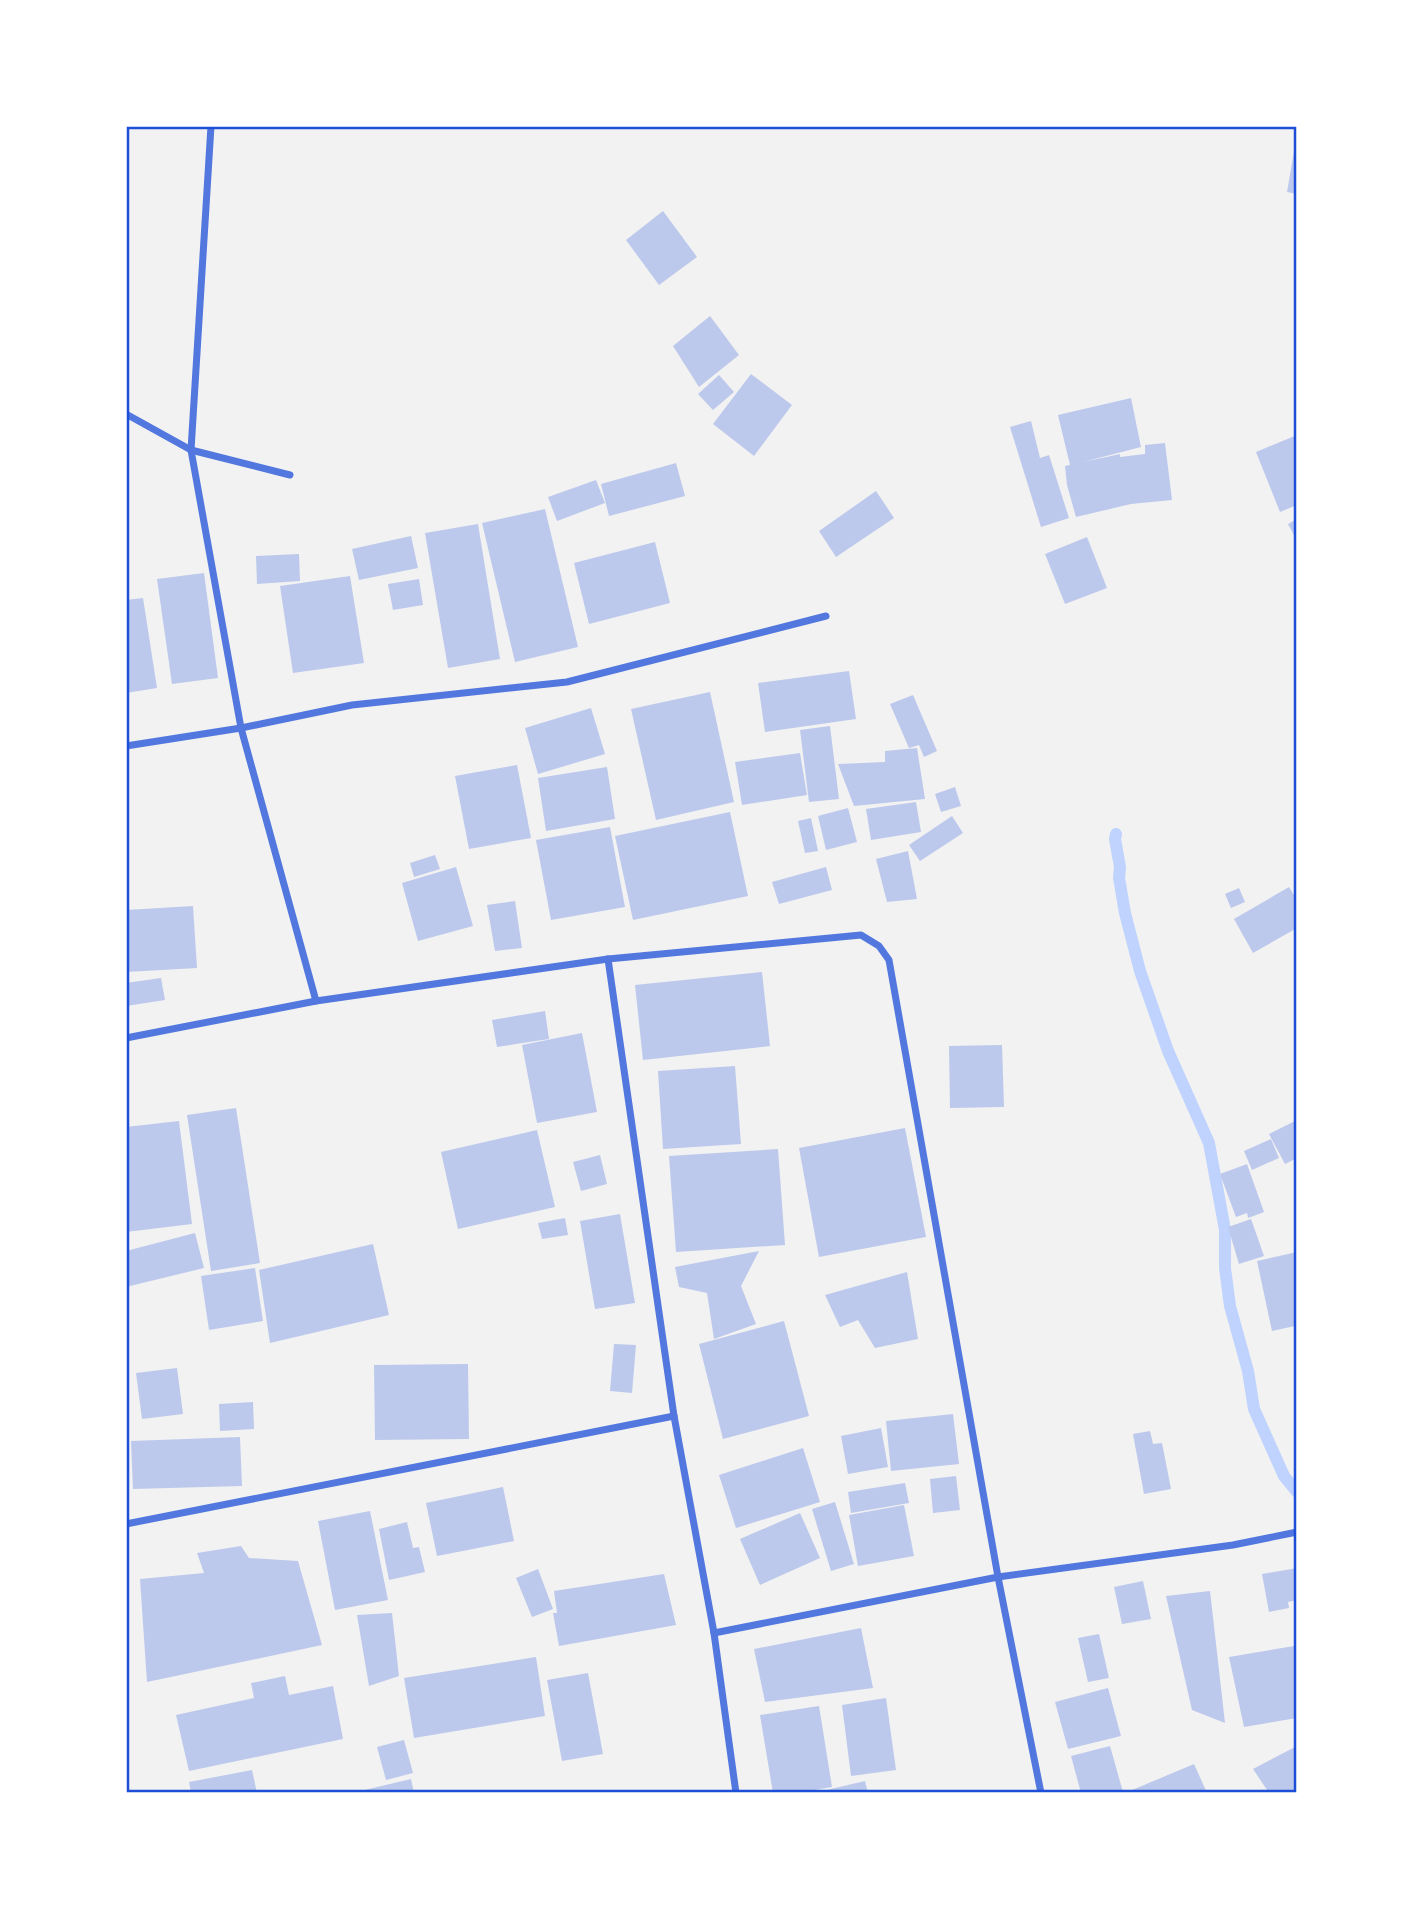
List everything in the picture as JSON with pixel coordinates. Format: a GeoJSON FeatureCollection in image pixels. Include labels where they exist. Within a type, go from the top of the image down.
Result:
{"type":"FeatureCollection","features":[{"type":"Feature","properties":{"kind":"street"},"geometry":{"type":"LineString","coordinates":[[211,126],[191,450],[241,727],[316,1001]]}},
{"type":"Feature","properties":{"kind":"street"},"geometry":{"type":"LineString","coordinates":[[126,414],[191,450],[290,475]]}},
{"type":"Feature","properties":{"kind":"street"},"geometry":{"type":"LineString","coordinates":[[126,746],[352,705],[567,682],[826,616]]}},
{"type":"Feature","properties":{"kind":"street"},"geometry":{"type":"LineString","coordinates":[[126,1038],[316,1001],[608,958],[861,934],[880,946],[889,960],[998,1577],[1041,1793]]}},
{"type":"Feature","properties":{"kind":"street"},"geometry":{"type":"LineString","coordinates":[[608,958],[674,1416],[714,1633],[736,1793]]}},
{"type":"Feature","properties":{"kind":"street"},"geometry":{"type":"LineString","coordinates":[[126,1524],[674,1416]]}},
{"type":"Feature","properties":{"kind":"street"},"geometry":{"type":"LineString","coordinates":[[714,1633],[998,1577],[1233,1545],[1297,1532]]}},
{"type":"Feature","properties":{"kind":"building"},"geometry":{"type":"Polygon","coordinates":[[[1297,140],[1297,194],[1287,192],[1297,140]]]}},
{"type":"Feature","properties":{"kind":"building"},"geometry":{"type":"Polygon","coordinates":[[[663,211],[697,257],[659,285],[626,240],[663,211]]]}},
{"type":"Feature","properties":{"kind":"building"},"geometry":{"type":"Polygon","coordinates":[[[710,316],[739,355],[699,387],[673,346],[710,316]]]}},
{"type":"Feature","properties":{"kind":"building"},"geometry":{"type":"Polygon","coordinates":[[[751,374],[792,405],[754,456],[713,424],[751,374]]]}},
{"type":"Feature","properties":{"kind":"building"},"geometry":{"type":"Polygon","coordinates":[[[719,375],[734,392],[713,410],[698,394],[719,375]]]}},
{"type":"Feature","properties":{"kind":"building"},"geometry":{"type":"Polygon","coordinates":[[[1131,398],[1141,447],[1083,462],[1120,454],[1120,457],[1145,454],[1145,445],[1165,443],[1172,500],[1131,504],[1076,517],[1067,485],[1065,466],[1070,465],[1058,415],[1131,398]]]}},
{"type":"Feature","properties":{"kind":"building"},"geometry":{"type":"Polygon","coordinates":[[[1031,421],[1040,458],[1049,455],[1069,518],[1041,527],[1010,427],[1031,421]]]}},
{"type":"Feature","properties":{"kind":"building"},"geometry":{"type":"Polygon","coordinates":[[[1297,435],[1297,505],[1280,512],[1256,452],[1297,435]]]}},
{"type":"Feature","properties":{"kind":"building"},"geometry":{"type":"Polygon","coordinates":[[[676,463],[685,496],[609,516],[601,484],[676,463]]]}},
{"type":"Feature","properties":{"kind":"building"},"geometry":{"type":"Polygon","coordinates":[[[596,480],[605,503],[557,521],[548,497],[596,480]]]}},
{"type":"Feature","properties":{"kind":"building"},"geometry":{"type":"Polygon","coordinates":[[[876,491],[894,518],[836,557],[819,531],[876,491]]]}},
{"type":"Feature","properties":{"kind":"building"},"geometry":{"type":"Polygon","coordinates":[[[545,509],[578,647],[515,662],[482,523],[545,509]]]}},
{"type":"Feature","properties":{"kind":"building"},"geometry":{"type":"Polygon","coordinates":[[[1297,519],[1297,541],[1288,524],[1297,519]]]}},
{"type":"Feature","properties":{"kind":"building"},"geometry":{"type":"Polygon","coordinates":[[[478,524],[500,659],[448,668],[425,533],[478,524]]]}},
{"type":"Feature","properties":{"kind":"building"},"geometry":{"type":"Polygon","coordinates":[[[411,536],[418,568],[359,580],[352,549],[411,536]]]}},
{"type":"Feature","properties":{"kind":"building"},"geometry":{"type":"Polygon","coordinates":[[[1087,537],[1107,588],[1065,604],[1045,554],[1087,537]]]}},
{"type":"Feature","properties":{"kind":"building"},"geometry":{"type":"Polygon","coordinates":[[[655,542],[670,603],[589,624],[574,563],[655,542]]]}},
{"type":"Feature","properties":{"kind":"building"},"geometry":{"type":"Polygon","coordinates":[[[299,554],[300,581],[257,584],[256,556],[299,554]]]}},
{"type":"Feature","properties":{"kind":"building"},"geometry":{"type":"Polygon","coordinates":[[[204,573],[218,678],[172,684],[157,579],[204,573]]]}},
{"type":"Feature","properties":{"kind":"building"},"geometry":{"type":"Polygon","coordinates":[[[350,576],[364,663],[293,673],[280,586],[350,576]]]}},
{"type":"Feature","properties":{"kind":"building"},"geometry":{"type":"Polygon","coordinates":[[[419,579],[423,605],[393,610],[388,584],[419,579]]]}},
{"type":"Feature","properties":{"kind":"building"},"geometry":{"type":"Polygon","coordinates":[[[143,598],[157,688],[126,693],[126,600],[143,598]]]}},
{"type":"Feature","properties":{"kind":"building"},"geometry":{"type":"Polygon","coordinates":[[[849,671],[856,719],[765,732],[758,683],[849,671]]]}},
{"type":"Feature","properties":{"kind":"building"},"geometry":{"type":"Polygon","coordinates":[[[710,692],[734,802],[656,820],[631,709],[710,692]]]}},
{"type":"Feature","properties":{"kind":"building"},"geometry":{"type":"Polygon","coordinates":[[[913,695],[937,751],[924,757],[919,745],[909,748],[890,704],[913,695]]]}},
{"type":"Feature","properties":{"kind":"building"},"geometry":{"type":"Polygon","coordinates":[[[591,708],[605,754],[538,774],[525,728],[591,708]]]}},
{"type":"Feature","properties":{"kind":"building"},"geometry":{"type":"Polygon","coordinates":[[[830,726],[839,799],[809,802],[800,730],[830,726]]]}},
{"type":"Feature","properties":{"kind":"building"},"geometry":{"type":"Polygon","coordinates":[[[917,748],[925,799],[854,806],[838,764],[885,762],[885,751],[917,748]]]}},
{"type":"Feature","properties":{"kind":"building"},"geometry":{"type":"Polygon","coordinates":[[[800,753],[807,795],[742,805],[735,762],[800,753]]]}},
{"type":"Feature","properties":{"kind":"building"},"geometry":{"type":"Polygon","coordinates":[[[517,765],[531,838],[469,849],[455,776],[517,765]]]}},
{"type":"Feature","properties":{"kind":"building"},"geometry":{"type":"Polygon","coordinates":[[[607,767],[615,819],[546,831],[538,778],[607,767]]]}},
{"type":"Feature","properties":{"kind":"building"},"geometry":{"type":"Polygon","coordinates":[[[955,787],[961,806],[941,812],[935,794],[955,787]]]}},
{"type":"Feature","properties":{"kind":"building"},"geometry":{"type":"Polygon","coordinates":[[[916,802],[921,832],[871,840],[866,809],[916,802]]]}},
{"type":"Feature","properties":{"kind":"building"},"geometry":{"type":"Polygon","coordinates":[[[848,808],[857,842],[826,850],[818,816],[848,808]]]}},
{"type":"Feature","properties":{"kind":"building"},"geometry":{"type":"Polygon","coordinates":[[[730,812],[748,896],[633,920],[615,836],[730,812]]]}},
{"type":"Feature","properties":{"kind":"building"},"geometry":{"type":"Polygon","coordinates":[[[952,816],[963,833],[920,861],[909,845],[952,816]]]}},
{"type":"Feature","properties":{"kind":"building"},"geometry":{"type":"Polygon","coordinates":[[[811,818],[818,851],[805,853],[798,821],[811,818]]]}},
{"type":"Feature","properties":{"kind":"building"},"geometry":{"type":"Polygon","coordinates":[[[610,827],[625,907],[551,920],[536,840],[610,827]]]}},
{"type":"Feature","properties":{"kind":"building"},"geometry":{"type":"Polygon","coordinates":[[[908,851],[917,899],[887,902],[876,859],[908,851]]]}},
{"type":"Feature","properties":{"kind":"building"},"geometry":{"type":"Polygon","coordinates":[[[435,855],[440,869],[414,877],[410,863],[435,855]]]}},
{"type":"Feature","properties":{"kind":"building"},"geometry":{"type":"Polygon","coordinates":[[[456,867],[473,926],[418,941],[402,883],[456,867]]]}},
{"type":"Feature","properties":{"kind":"building"},"geometry":{"type":"Polygon","coordinates":[[[826,867],[832,890],[779,904],[772,882],[826,867]]]}},
{"type":"Feature","properties":{"kind":"building"},"geometry":{"type":"Polygon","coordinates":[[[1289,887],[1297,900],[1297,928],[1253,953],[1234,919],[1289,887]]]}},
{"type":"Feature","properties":{"kind":"building"},"geometry":{"type":"Polygon","coordinates":[[[1239,888],[1245,902],[1231,908],[1225,894],[1239,888]]]}},
{"type":"Feature","properties":{"kind":"building"},"geometry":{"type":"Polygon","coordinates":[[[515,901],[522,948],[495,951],[487,905],[515,901]]]}},
{"type":"Feature","properties":{"kind":"building"},"geometry":{"type":"Polygon","coordinates":[[[193,906],[197,968],[126,972],[126,910],[193,906]]]}},
{"type":"Feature","properties":{"kind":"building"},"geometry":{"type":"Polygon","coordinates":[[[762,972],[770,1046],[643,1060],[635,985],[762,972]]]}},
{"type":"Feature","properties":{"kind":"building"},"geometry":{"type":"Polygon","coordinates":[[[161,978],[165,1000],[126,1006],[126,983],[161,978]]]}},
{"type":"Feature","properties":{"kind":"building"},"geometry":{"type":"Polygon","coordinates":[[[545,1011],[549,1039],[497,1047],[492,1020],[545,1011]]]}},
{"type":"Feature","properties":{"kind":"building"},"geometry":{"type":"Polygon","coordinates":[[[582,1033],[597,1112],[537,1123],[522,1045],[582,1033]]]}},
{"type":"Feature","properties":{"kind":"building"},"geometry":{"type":"Polygon","coordinates":[[[1002,1045],[1004,1107],[950,1108],[949,1046],[1002,1045]]]}},
{"type":"Feature","properties":{"kind":"building"},"geometry":{"type":"Polygon","coordinates":[[[735,1066],[741,1144],[663,1149],[658,1071],[735,1066]]]}},
{"type":"Feature","properties":{"kind":"building"},"geometry":{"type":"Polygon","coordinates":[[[236,1108],[260,1263],[211,1271],[187,1115],[236,1108]]]}},
{"type":"Feature","properties":{"kind":"building"},"geometry":{"type":"Polygon","coordinates":[[[1297,1120],[1297,1158],[1285,1164],[1269,1134],[1297,1120]]]}},
{"type":"Feature","properties":{"kind":"building"},"geometry":{"type":"Polygon","coordinates":[[[179,1121],[192,1224],[126,1232],[126,1127],[179,1121]]]}},
{"type":"Feature","properties":{"kind":"building"},"geometry":{"type":"Polygon","coordinates":[[[905,1128],[926,1237],[819,1257],[799,1148],[905,1128]]]}},
{"type":"Feature","properties":{"kind":"building"},"geometry":{"type":"Polygon","coordinates":[[[537,1130],[555,1207],[458,1229],[441,1152],[537,1130]]]}},
{"type":"Feature","properties":{"kind":"building"},"geometry":{"type":"Polygon","coordinates":[[[1271,1139],[1279,1158],[1252,1170],[1244,1151],[1271,1139]]]}},
{"type":"Feature","properties":{"kind":"building"},"geometry":{"type":"Polygon","coordinates":[[[778,1149],[785,1245],[676,1252],[669,1156],[778,1149]]]}},
{"type":"Feature","properties":{"kind":"building"},"geometry":{"type":"Polygon","coordinates":[[[600,1155],[607,1184],[581,1191],[573,1162],[600,1155]]]}},
{"type":"Feature","properties":{"kind":"building"},"geometry":{"type":"Polygon","coordinates":[[[1247,1164],[1264,1212],[1248,1218],[1247,1213],[1236,1217],[1220,1174],[1247,1164]]]}},
{"type":"Feature","properties":{"kind":"building"},"geometry":{"type":"Polygon","coordinates":[[[620,1214],[635,1303],[595,1309],[580,1221],[620,1214]]]}},
{"type":"Feature","properties":{"kind":"building"},"geometry":{"type":"Polygon","coordinates":[[[565,1218],[568,1235],[542,1239],[538,1223],[565,1218]]]}},
{"type":"Feature","properties":{"kind":"building"},"geometry":{"type":"Polygon","coordinates":[[[1251,1219],[1264,1256],[1239,1264],[1228,1227],[1251,1219]]]}},
{"type":"Feature","properties":{"kind":"building"},"geometry":{"type":"Polygon","coordinates":[[[195,1233],[204,1268],[126,1287],[126,1251],[195,1233]]]}},
{"type":"Feature","properties":{"kind":"building"},"geometry":{"type":"Polygon","coordinates":[[[373,1244],[389,1315],[270,1343],[259,1270],[373,1244]]]}},
{"type":"Feature","properties":{"kind":"building"},"geometry":{"type":"Polygon","coordinates":[[[759,1251],[741,1286],[756,1324],[714,1339],[707,1293],[679,1287],[675,1267],[759,1251]]]}},
{"type":"Feature","properties":{"kind":"building"},"geometry":{"type":"Polygon","coordinates":[[[1297,1252],[1297,1332],[1295,1326],[1272,1331],[1257,1261],[1297,1252]]]}},
{"type":"Feature","properties":{"kind":"building"},"geometry":{"type":"Polygon","coordinates":[[[255,1268],[263,1321],[209,1330],[201,1276],[255,1268]]]}},
{"type":"Feature","properties":{"kind":"building"},"geometry":{"type":"Polygon","coordinates":[[[907,1272],[918,1339],[875,1348],[858,1320],[840,1327],[825,1295],[907,1272]]]}},
{"type":"Feature","properties":{"kind":"building"},"geometry":{"type":"Polygon","coordinates":[[[784,1321],[809,1416],[723,1439],[699,1344],[784,1321]]]}},
{"type":"Feature","properties":{"kind":"building"},"geometry":{"type":"Polygon","coordinates":[[[614,1344],[636,1345],[632,1393],[610,1391],[614,1344]]]}},
{"type":"Feature","properties":{"kind":"building"},"geometry":{"type":"Polygon","coordinates":[[[468,1364],[469,1439],[375,1440],[374,1365],[468,1364]]]}},
{"type":"Feature","properties":{"kind":"building"},"geometry":{"type":"Polygon","coordinates":[[[177,1368],[183,1414],[142,1419],[136,1373],[177,1368]]]}},
{"type":"Feature","properties":{"kind":"building"},"geometry":{"type":"Polygon","coordinates":[[[253,1402],[254,1429],[220,1431],[219,1404],[253,1402]]]}},
{"type":"Feature","properties":{"kind":"building"},"geometry":{"type":"Polygon","coordinates":[[[953,1414],[959,1464],[891,1471],[886,1421],[953,1414]]]}},
{"type":"Feature","properties":{"kind":"building"},"geometry":{"type":"Polygon","coordinates":[[[881,1428],[888,1467],[848,1474],[841,1436],[881,1428]]]}},
{"type":"Feature","properties":{"kind":"building"},"geometry":{"type":"Polygon","coordinates":[[[1150,1431],[1153,1444],[1162,1443],[1171,1489],[1144,1494],[1133,1434],[1150,1431]]]}},
{"type":"Feature","properties":{"kind":"building"},"geometry":{"type":"Polygon","coordinates":[[[240,1437],[242,1486],[133,1489],[131,1441],[240,1437]]]}},
{"type":"Feature","properties":{"kind":"building"},"geometry":{"type":"Polygon","coordinates":[[[803,1448],[820,1502],[736,1528],[719,1475],[803,1448]]]}},
{"type":"Feature","properties":{"kind":"building"},"geometry":{"type":"Polygon","coordinates":[[[956,1476],[960,1510],[933,1513],[930,1479],[956,1476]]]}},
{"type":"Feature","properties":{"kind":"building"},"geometry":{"type":"Polygon","coordinates":[[[905,1483],[909,1503],[851,1513],[848,1492],[905,1483]]]}},
{"type":"Feature","properties":{"kind":"building"},"geometry":{"type":"Polygon","coordinates":[[[503,1487],[514,1541],[437,1556],[426,1503],[503,1487]]]}},
{"type":"Feature","properties":{"kind":"building"},"geometry":{"type":"Polygon","coordinates":[[[835,1502],[854,1564],[831,1571],[812,1509],[835,1502]]]}},
{"type":"Feature","properties":{"kind":"building"},"geometry":{"type":"Polygon","coordinates":[[[904,1505],[914,1556],[858,1566],[849,1515],[904,1505]]]}},
{"type":"Feature","properties":{"kind":"building"},"geometry":{"type":"Polygon","coordinates":[[[370,1511],[388,1600],[335,1610],[318,1521],[370,1511]]]}},
{"type":"Feature","properties":{"kind":"building"},"geometry":{"type":"Polygon","coordinates":[[[800,1513],[820,1558],[760,1585],[740,1539],[800,1513]]]}},
{"type":"Feature","properties":{"kind":"building"},"geometry":{"type":"Polygon","coordinates":[[[407,1522],[413,1548],[419,1547],[425,1572],[389,1580],[379,1529],[407,1522]]]}},
{"type":"Feature","properties":{"kind":"building"},"geometry":{"type":"Polygon","coordinates":[[[241,1546],[249,1558],[298,1561],[322,1645],[147,1682],[140,1579],[204,1573],[197,1553],[241,1546]]]}},
{"type":"Feature","properties":{"kind":"building"},"geometry":{"type":"Polygon","coordinates":[[[1297,1568],[1297,1600],[1288,1602],[1289,1608],[1269,1612],[1262,1574],[1297,1568]]]}},
{"type":"Feature","properties":{"kind":"building"},"geometry":{"type":"Polygon","coordinates":[[[538,1569],[553,1609],[532,1617],[516,1578],[538,1569]]]}},
{"type":"Feature","properties":{"kind":"building"},"geometry":{"type":"Polygon","coordinates":[[[664,1574],[676,1625],[559,1646],[553,1613],[557,1613],[554,1591],[664,1574]]]}},
{"type":"Feature","properties":{"kind":"building"},"geometry":{"type":"Polygon","coordinates":[[[1143,1581],[1151,1619],[1122,1624],[1114,1587],[1143,1581]]]}},
{"type":"Feature","properties":{"kind":"building"},"geometry":{"type":"Polygon","coordinates":[[[1210,1591],[1225,1723],[1192,1710],[1166,1596],[1210,1591]]]}},
{"type":"Feature","properties":{"kind":"building"},"geometry":{"type":"Polygon","coordinates":[[[392,1613],[399,1676],[369,1686],[357,1615],[392,1613]]]}},
{"type":"Feature","properties":{"kind":"building"},"geometry":{"type":"Polygon","coordinates":[[[861,1628],[873,1688],[765,1702],[754,1649],[861,1628]]]}},
{"type":"Feature","properties":{"kind":"building"},"geometry":{"type":"Polygon","coordinates":[[[1099,1634],[1109,1678],[1088,1682],[1078,1638],[1099,1634]]]}},
{"type":"Feature","properties":{"kind":"building"},"geometry":{"type":"Polygon","coordinates":[[[1294,1646],[1297,1661],[1297,1718],[1244,1727],[1229,1657],[1294,1646]]]}},
{"type":"Feature","properties":{"kind":"building"},"geometry":{"type":"Polygon","coordinates":[[[536,1657],[545,1716],[414,1738],[404,1678],[536,1657]]]}},
{"type":"Feature","properties":{"kind":"building"},"geometry":{"type":"Polygon","coordinates":[[[588,1673],[603,1754],[562,1761],[547,1680],[588,1673]]]}},
{"type":"Feature","properties":{"kind":"building"},"geometry":{"type":"Polygon","coordinates":[[[285,1676],[289,1695],[333,1686],[343,1739],[189,1771],[176,1715],[254,1698],[251,1683],[285,1676]]]}},
{"type":"Feature","properties":{"kind":"building"},"geometry":{"type":"Polygon","coordinates":[[[1108,1688],[1121,1736],[1068,1749],[1055,1702],[1108,1688]]]}},
{"type":"Feature","properties":{"kind":"building"},"geometry":{"type":"Polygon","coordinates":[[[886,1698],[896,1770],[851,1776],[842,1705],[886,1698]]]}},
{"type":"Feature","properties":{"kind":"building"},"geometry":{"type":"Polygon","coordinates":[[[819,1706],[832,1787],[797,1793],[773,1793],[760,1715],[819,1706]]]}},
{"type":"Feature","properties":{"kind":"building"},"geometry":{"type":"Polygon","coordinates":[[[404,1740],[413,1773],[386,1780],[377,1747],[404,1740]]]}},
{"type":"Feature","properties":{"kind":"building"},"geometry":{"type":"Polygon","coordinates":[[[1110,1746],[1123,1792],[1081,1793],[1071,1756],[1110,1746]]]}},
{"type":"Feature","properties":{"kind":"building"},"geometry":{"type":"Polygon","coordinates":[[[1297,1746],[1297,1793],[1269,1793],[1253,1769],[1297,1746]]]}},
{"type":"Feature","properties":{"kind":"building"},"geometry":{"type":"Polygon","coordinates":[[[1194,1764],[1207,1793],[1125,1793],[1194,1764]]]}},
{"type":"Feature","properties":{"kind":"building"},"geometry":{"type":"Polygon","coordinates":[[[252,1770],[257,1793],[191,1793],[189,1782],[252,1770]]]}},
{"type":"Feature","properties":{"kind":"building"},"geometry":{"type":"Polygon","coordinates":[[[411,1779],[414,1793],[356,1793],[356,1792],[411,1779]]]}},
{"type":"Feature","properties":{"kind":"building"},"geometry":{"type":"Polygon","coordinates":[[[865,1781],[868,1793],[818,1793],[818,1792],[865,1781]]]}},
{"type":"Feature","properties":{"kind":"waterway"},"geometry":{"type":"LineString","coordinates":[[1116,834],[1125,913],[1140,971],[1168,1051],[1209,1143],[1225,1230],[1225,1268],[1230,1306],[1248,1371],[1254,1409],[1284,1476],[1297,1492]]}}]}
